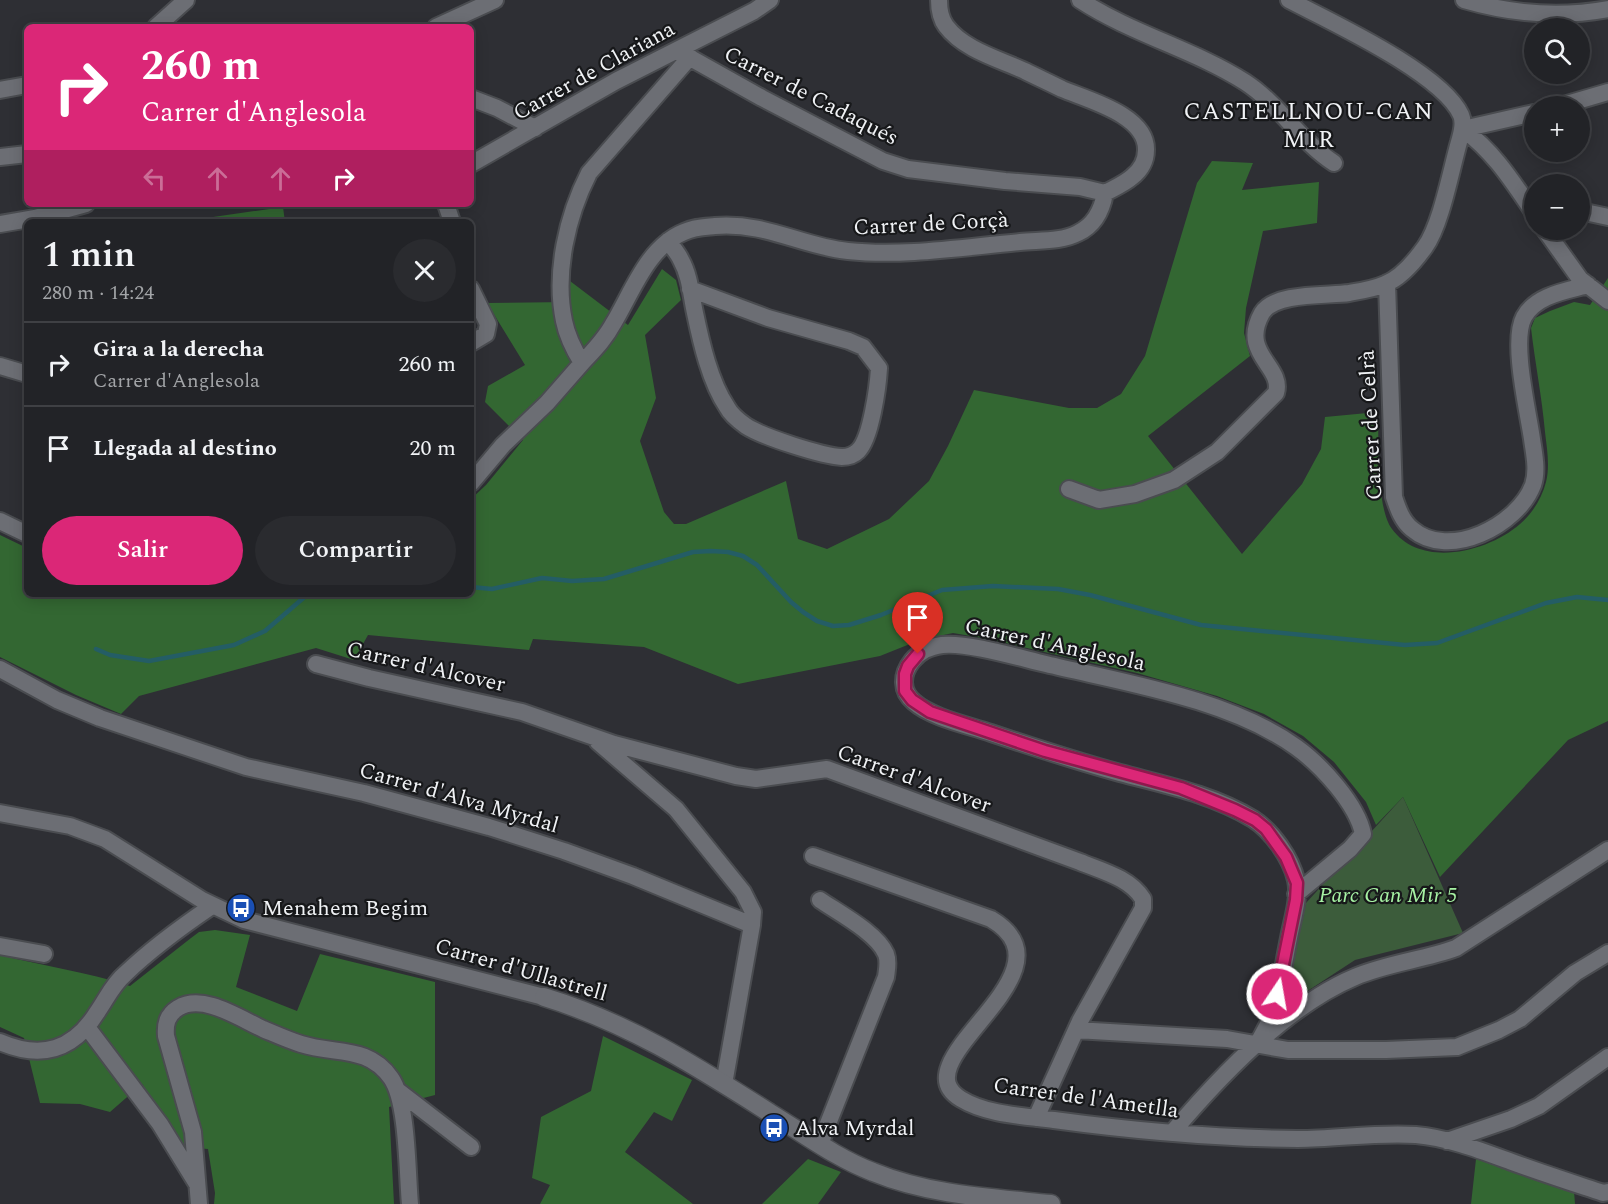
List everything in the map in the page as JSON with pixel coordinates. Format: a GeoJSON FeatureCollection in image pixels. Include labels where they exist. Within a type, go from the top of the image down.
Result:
{"type":"FeatureCollection","features":[{"type":"Feature","properties":{"kind":"street"},"geometry":{"type":"LineString","coordinates":[[159,24],[186,0]]}},
{"type":"Feature","properties":{"kind":"street"},"geometry":{"type":"LineString","coordinates":[[443,24],[495,0]]}},
{"type":"Feature","properties":{"kind":"street","name":"Carrer de Clariana"},"geometry":{"type":"LineString","coordinates":[[474,162],[616,81],[684,54],[770,0]]}},
{"type":"Feature","properties":{"kind":"street"},"geometry":{"type":"LineString","coordinates":[[939,0],[940,14],[946,26],[965,43],[1062,89],[1114,110],[1129,119],[1141,132],[1147,143],[1142,166],[1134,176],[1105,193]]}},
{"type":"Feature","properties":{"kind":"street"},"geometry":{"type":"LineString","coordinates":[[1080,0],[1246,83],[1267,99],[1320,154],[1334,163]]}},
{"type":"Feature","properties":{"kind":"street"},"geometry":{"type":"LineString","coordinates":[[1069,489],[1099,500],[1116,498],[1161,486],[1182,476],[1217,452],[1276,393],[1278,385],[1258,351],[1256,339],[1257,327],[1269,305],[1294,297],[1350,293],[1387,284],[1415,260],[1427,245],[1434,231],[1463,129],[1461,116],[1446,95],[1432,81],[1393,56],[1289,0]]}},
{"type":"Feature","properties":{"kind":"street"},"geometry":{"type":"LineString","coordinates":[[1464,0],[1492,8],[1524,13],[1583,14],[1608,9]]}},
{"type":"Feature","properties":{"kind":"street"},"geometry":{"type":"LineString","coordinates":[[474,479],[503,445],[547,403],[582,363],[572,347],[564,322],[561,284],[565,246],[580,191],[589,173],[684,54]]}},
{"type":"Feature","properties":{"kind":"street","name":"Carrer de Cadaqués"},"geometry":{"type":"LineString","coordinates":[[684,54],[883,161],[908,169],[1005,181],[1080,187],[1105,193]]}},
{"type":"Feature","properties":{"kind":"street"},"geometry":{"type":"LineString","coordinates":[[0,90],[24,86]]}},
{"type":"Feature","properties":{"kind":"street"},"geometry":{"type":"LineString","coordinates":[[1590,97],[1608,92]]}},
{"type":"Feature","properties":{"kind":"street"},"geometry":{"type":"LineString","coordinates":[[474,99],[497,108],[535,128]]}},
{"type":"Feature","properties":{"kind":"street"},"geometry":{"type":"LineString","coordinates":[[1463,129],[1524,115]]}},
{"type":"Feature","properties":{"kind":"street"},"geometry":{"type":"LineString","coordinates":[[1463,129],[1498,161],[1524,193]]}},
{"type":"Feature","properties":{"kind":"street"},"geometry":{"type":"LineString","coordinates":[[0,157],[24,153]]}},
{"type":"Feature","properties":{"kind":"street","name":"Carrer de Corçà"},"geometry":{"type":"LineString","coordinates":[[582,363],[603,340],[642,273],[660,249],[683,232],[697,228],[733,225],[759,228],[847,251],[901,252],[1050,240],[1078,233],[1090,225],[1102,207],[1105,193]]}},
{"type":"Feature","properties":{"kind":"street"},"geometry":{"type":"LineString","coordinates":[[29,219],[75,207]]}},
{"type":"Feature","properties":{"kind":"street"},"geometry":{"type":"LineString","coordinates":[[1590,213],[1608,217]]}},
{"type":"Feature","properties":{"kind":"street"},"geometry":{"type":"LineString","coordinates":[[0,224],[24,220]]}},
{"type":"Feature","properties":{"kind":"street"},"geometry":{"type":"LineString","coordinates":[[1552,240],[1580,279],[1608,301]]}},
{"type":"Feature","properties":{"kind":"street"},"geometry":{"type":"LineString","coordinates":[[668,242],[681,259],[688,278],[690,289],[699,336],[724,402],[735,417],[748,428],[819,452],[840,457],[851,456],[859,450],[865,441],[870,425],[879,368],[863,347],[768,318],[690,289]]}},
{"type":"Feature","properties":{"kind":"street","name":"Carrer de Celrà"},"geometry":{"type":"LineString","coordinates":[[1387,284],[1394,497],[1404,521],[1412,529],[1421,535],[1448,541],[1475,536],[1498,526],[1522,505],[1529,493],[1536,471],[1519,349],[1520,327],[1529,310],[1538,302],[1587,285]]}},
{"type":"Feature","properties":{"kind":"street"},"geometry":{"type":"LineString","coordinates":[[474,295],[488,324],[486,334],[474,341]]}},
{"type":"Feature","properties":{"kind":"street"},"geometry":{"type":"LineString","coordinates":[[0,366],[24,373]]}},
{"type":"Feature","properties":{"kind":"street"},"geometry":{"type":"LineString","coordinates":[[0,521],[24,533]]}},
{"type":"Feature","properties":{"kind":"street","name":"Carrer d'Anglesola"},"geometry":{"type":"LineString","coordinates":[[1257,1045],[1272,1016],[1297,883],[1286,857],[1266,829],[1255,820],[1209,798],[1181,788],[1045,751],[930,712],[912,700],[905,691],[903,683],[908,666],[918,654],[945,644],[1004,654],[1204,704],[1257,725],[1295,746],[1340,789],[1354,812],[1363,834],[1350,849],[1296,894]]}},
{"type":"Feature","properties":{"kind":"street","name":"Carrer d'Alcover"},"geometry":{"type":"LineString","coordinates":[[316,664],[522,712],[659,757],[736,776],[756,779],[827,769],[1102,871],[1131,885],[1143,899],[1143,908],[1076,1030],[1036,1118]]}},
{"type":"Feature","properties":{"kind":"street","name":"Carrer d'Alva Myrdal"},"geometry":{"type":"LineString","coordinates":[[0,669],[57,700],[100,718],[246,767],[363,793],[489,827],[633,876],[752,925]]}},
{"type":"Feature","properties":{"kind":"street"},"geometry":{"type":"LineString","coordinates":[[588,734],[676,810],[743,892],[753,912],[724,1084]]}},
{"type":"Feature","properties":{"kind":"street","name":"Carrer d'Ullastrell"},"geometry":{"type":"LineString","coordinates":[[0,813],[70,826],[105,839],[212,906],[244,920],[544,997],[582,1009],[636,1033],[820,1144],[873,1173],[928,1189],[1052,1204]]}},
{"type":"Feature","properties":{"kind":"street"},"geometry":{"type":"LineString","coordinates":[[1172,1133],[1222,1077],[1257,1045],[1318,998],[1353,978],[1400,962],[1429,958],[1456,948],[1608,850]]}},
{"type":"Feature","properties":{"kind":"street","name":"Carrer de l'Ametlla"},"geometry":{"type":"LineString","coordinates":[[813,856],[991,919],[1009,933],[1018,952],[1015,970],[999,997],[958,1051],[947,1073],[947,1081],[954,1094],[968,1103],[995,1111],[1036,1118],[1172,1133],[1311,1139],[1416,1135],[1447,1141],[1603,1194]]}},
{"type":"Feature","properties":{"kind":"street"},"geometry":{"type":"LineString","coordinates":[[820,900],[874,938],[882,948],[888,964],[886,978],[820,1144]]}},
{"type":"Feature","properties":{"kind":"street"},"geometry":{"type":"LineString","coordinates":[[0,1042],[28,1051],[42,1052],[70,1042],[87,1027],[126,972],[170,934],[212,906]]}},
{"type":"Feature","properties":{"kind":"street"},"geometry":{"type":"LineString","coordinates":[[0,946],[45,954]]}},
{"type":"Feature","properties":{"kind":"street"},"geometry":{"type":"LineString","coordinates":[[1076,1030],[1227,1039],[1288,1050],[1457,1047],[1520,1019],[1575,973],[1608,952]]}},
{"type":"Feature","properties":{"kind":"street"},"geometry":{"type":"LineString","coordinates":[[199,1204],[193,1132],[166,1036],[165,1025],[168,1018],[179,1007],[189,1004],[217,1008],[301,1044],[349,1052],[372,1059],[393,1080],[397,1090],[404,1125],[410,1204]]}},
{"type":"Feature","properties":{"kind":"street"},"geometry":{"type":"LineString","coordinates":[[87,1027],[160,1124],[197,1185]]}},
{"type":"Feature","properties":{"kind":"street"},"geometry":{"type":"LineString","coordinates":[[1447,1141],[1511,1119],[1539,1106],[1608,1057]]}},
{"type":"Feature","properties":{"kind":"street"},"geometry":{"type":"LineString","coordinates":[[397,1090],[471,1147]]}},
{"type":"Feature","properties":{"kind":"green space"},"geometry":{"type":"Polygon","coordinates":[[[1212,161],[1253,163],[1242,190],[1319,182],[1317,223],[1263,231],[1246,308],[1244,333],[1250,356],[1148,436],[1242,554],[1302,484],[1321,449],[1325,417],[1378,412],[1381,490],[1383,506],[1392,529],[1405,541],[1420,549],[1437,552],[1455,552],[1473,548],[1507,534],[1532,511],[1544,488],[1548,470],[1544,419],[1531,328],[1535,318],[1550,311],[1574,302],[1590,305],[1608,278],[1608,721],[1568,740],[1440,877],[1403,797],[1376,825],[1366,802],[1334,762],[1303,736],[1264,714],[1217,696],[1137,673],[953,633],[920,640],[880,656],[738,684],[644,647],[533,639],[529,650],[368,635],[354,660],[316,648],[139,696],[121,714],[76,695],[0,657],[0,535],[24,547],[24,597],[474,597],[474,496],[523,440],[485,402],[488,386],[525,365],[487,303],[570,302],[570,281],[628,325],[662,269],[676,280],[681,300],[645,335],[656,398],[640,441],[664,512],[674,524],[686,524],[786,481],[798,539],[827,549],[889,519],[929,481],[974,390],[1069,408],[1097,408],[1121,394],[1145,356],[1197,183],[1212,161]]]}},
{"type":"Feature","properties":{"kind":"green space"},"geometry":{"type":"Polygon","coordinates":[[[283,207],[285,219],[213,219],[213,217],[283,207]]]}},
{"type":"Feature","properties":{"kind":"green space","name":"Parc Can Mir 5"},"geometry":{"type":"Polygon","coordinates":[[[1403,797],[1463,933],[1355,960],[1286,1005],[1284,1002],[1306,903],[1403,797]]]}},
{"type":"Feature","properties":{"kind":"green space"},"geometry":{"type":"Polygon","coordinates":[[[215,930],[250,935],[236,987],[297,1011],[320,954],[435,982],[435,1095],[389,1107],[394,1204],[214,1204],[215,1193],[208,1149],[183,1147],[142,1084],[110,1112],[80,1104],[40,1103],[24,1038],[0,1027],[0,955],[130,986],[199,932],[215,930]]]}},
{"type":"Feature","properties":{"kind":"green space"},"geometry":{"type":"Polygon","coordinates":[[[603,1036],[692,1080],[672,1121],[654,1112],[625,1152],[693,1204],[540,1204],[550,1185],[532,1178],[541,1117],[591,1091],[603,1036]]]}},
{"type":"Feature","properties":{"kind":"green space"},"geometry":{"type":"Polygon","coordinates":[[[808,1159],[841,1172],[818,1204],[762,1204],[808,1159]]]}},
{"type":"Feature","properties":{"kind":"green space"},"geometry":{"type":"Polygon","coordinates":[[[1476,1159],[1574,1191],[1575,1204],[1471,1204],[1476,1159]]]}},
{"type":"Feature","properties":{"kind":"waterway"},"geometry":{"type":"LineString","coordinates":[[474,587],[492,589],[542,578],[572,581],[604,579],[693,552],[728,552],[743,556],[757,565],[803,612],[817,621],[833,626],[849,625],[881,615],[942,590],[993,586],[1058,589],[1090,595],[1201,625],[1405,645],[1437,643],[1546,603],[1577,597],[1608,600]]}},
{"type":"Feature","properties":{"kind":"waterway"},"geometry":{"type":"LineString","coordinates":[[96,649],[110,655],[149,661],[234,645],[265,631],[305,597]]}},
{"type":"Feature","properties":{"kind":"place","name":"Menahem Begim"},"geometry":{"type":"Point","coordinates":[241,908]}},
{"type":"Feature","properties":{"kind":"place","name":"Alva Myrdal"},"geometry":{"type":"Point","coordinates":[774,1128]}},
{"type":"Feature","properties":{"kind":"district","name":"CASTELLNOU-CAN MIR"},"geometry":{"type":"Point","coordinates":[1309,126]}},
{"type":"Feature","properties":{"kind":"route"},"geometry":{"type":"LineString","coordinates":[[918,654],[908,666],[903,683],[905,691],[912,700],[930,712],[1045,751],[1181,788],[1235,810],[1255,820],[1266,829],[1286,857],[1297,883],[1296,900],[1277,994]]}}]}
